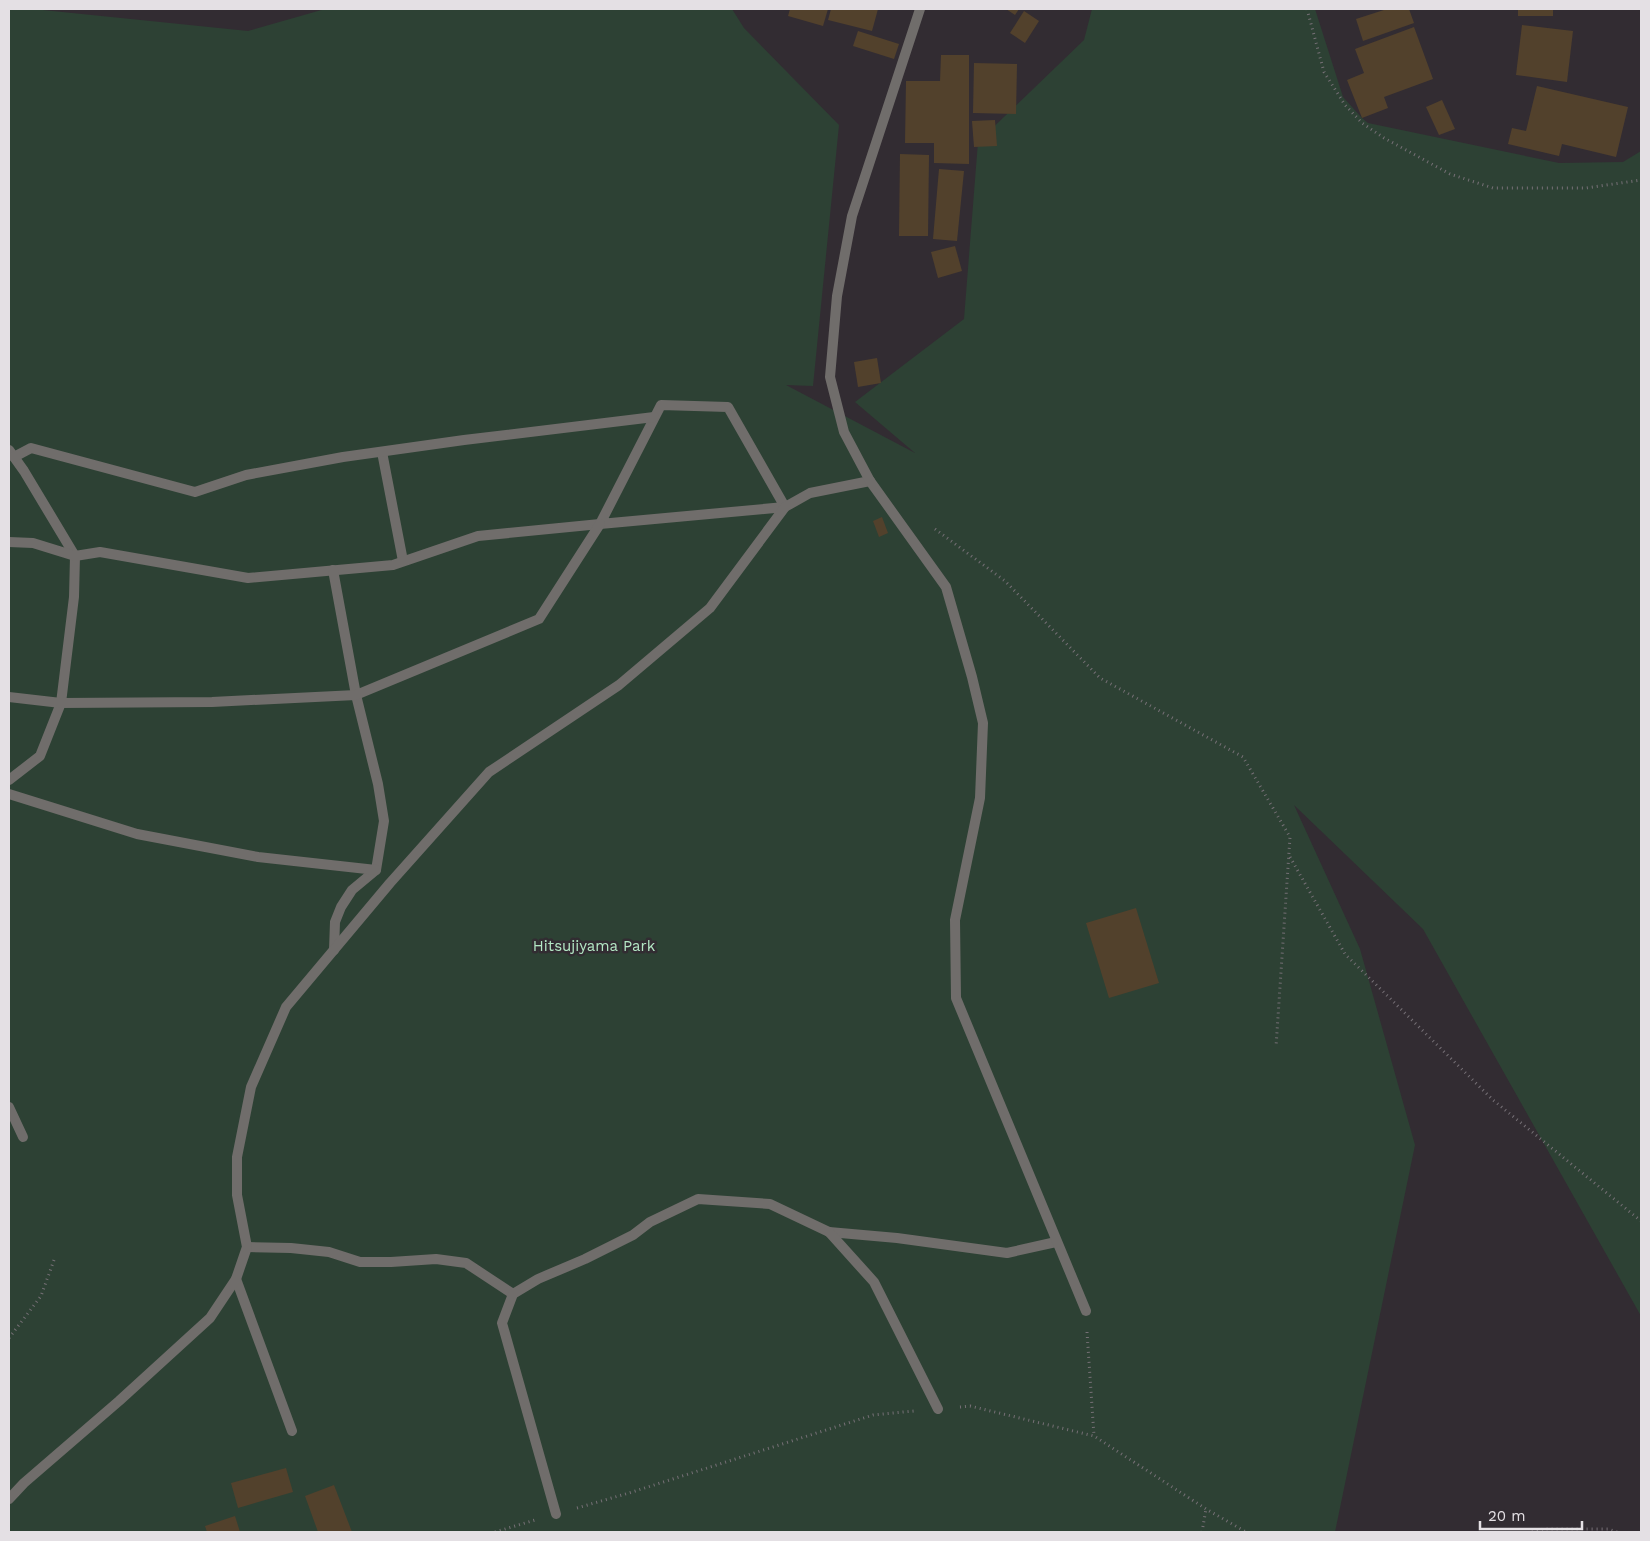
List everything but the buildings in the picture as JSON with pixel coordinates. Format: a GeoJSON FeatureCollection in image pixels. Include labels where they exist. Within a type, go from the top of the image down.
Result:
{"type":"FeatureCollection","features":[{"type":"Feature","properties":{"kind":"street"},"geometry":{"type":"LineString","coordinates":[[920,9],[852,216],[837,296],[830,376],[844,432],[870,481],[946,586],[972,677],[983,723],[980,798],[955,920],[956,998],[1086,1311]]}},
{"type":"Feature","properties":{"kind":"street"},"geometry":{"type":"LineString","coordinates":[[9,697],[61,703],[212,702],[356,695],[539,619],[600,524],[661,404],[728,407],[785,507]]}},
{"type":"Feature","properties":{"kind":"street"},"geometry":{"type":"LineString","coordinates":[[9,780],[40,756],[61,703],[74,597],[75,556],[24,471],[11,453],[31,448],[196,492],[246,475],[382,452],[654,416]]}},
{"type":"Feature","properties":{"kind":"street"},"geometry":{"type":"LineString","coordinates":[[382,452],[403,561]]}},
{"type":"Feature","properties":{"kind":"street"},"geometry":{"type":"LineString","coordinates":[[9,1499],[24,1483],[119,1401],[210,1318],[236,1279],[247,1247],[237,1195],[237,1157],[251,1087],[286,1007],[390,882],[489,772],[619,685],[710,608],[785,507],[810,492],[870,481]]}},
{"type":"Feature","properties":{"kind":"street"},"geometry":{"type":"LineString","coordinates":[[9,542],[33,543],[75,556],[100,552],[248,578],[393,565],[478,536],[785,507]]}},
{"type":"Feature","properties":{"kind":"street"},"geometry":{"type":"LineString","coordinates":[[334,570],[356,695],[378,784],[384,822],[376,870],[352,890],[341,907],[335,922],[334,950]]}},
{"type":"Feature","properties":{"kind":"street"},"geometry":{"type":"LineString","coordinates":[[9,794],[137,834],[258,857],[376,870]]}},
{"type":"Feature","properties":{"kind":"street"},"geometry":{"type":"LineString","coordinates":[[9,1107],[23,1137]]}},
{"type":"Feature","properties":{"kind":"street"},"geometry":{"type":"LineString","coordinates":[[556,1514],[502,1324],[513,1294],[538,1280],[633,1235],[650,1222],[698,1199],[770,1204],[830,1232],[897,1238],[1007,1253],[1056,1242]]}},
{"type":"Feature","properties":{"kind":"street"},"geometry":{"type":"LineString","coordinates":[[830,1232],[874,1282],[938,1409]]}},
{"type":"Feature","properties":{"kind":"street"},"geometry":{"type":"LineString","coordinates":[[247,1247],[291,1248],[329,1252],[360,1262],[436,1259],[466,1263],[513,1294]]}},
{"type":"Feature","properties":{"kind":"street"},"geometry":{"type":"LineString","coordinates":[[236,1279],[292,1431]]}},
{"type":"Feature","properties":{"kind":"path"},"geometry":{"type":"LineString","coordinates":[[1307,9],[1324,72],[1345,105],[1362,123],[1384,138],[1450,174],[1493,188],[1586,188],[1641,180]]}},
{"type":"Feature","properties":{"kind":"path"},"geometry":{"type":"LineString","coordinates":[[933,528],[1005,581],[1100,678],[1243,756],[1290,837],[1276,1047]]}},
{"type":"Feature","properties":{"kind":"path"},"geometry":{"type":"LineString","coordinates":[[1289,857],[1345,954],[1494,1100],[1641,1221]]}},
{"type":"Feature","properties":{"kind":"path"},"geometry":{"type":"LineString","coordinates":[[10,1338],[41,1296],[54,1260]]}},
{"type":"Feature","properties":{"kind":"path"},"geometry":{"type":"LineString","coordinates":[[1086,1311],[1094,1436]]}},
{"type":"Feature","properties":{"kind":"path"},"geometry":{"type":"LineString","coordinates":[[495,1532],[629,1493],[873,1415],[970,1406],[1094,1436],[1206,1509],[1246,1532]]}},
{"type":"Feature","properties":{"kind":"path"},"geometry":{"type":"LineString","coordinates":[[1202,1532],[1206,1509]]}},
{"type":"Feature","properties":{"kind":"path"},"geometry":{"type":"LineString","coordinates":[[1532,1532],[1543,1529],[1608,1529],[1618,1532]]}},
{"type":"Feature","properties":{"kind":"green space","name":"Hitsujiyama Park"},"geometry":{"type":"Polygon","coordinates":[[[9,9],[33,9],[248,31],[325,9],[732,9],[744,28],[839,125],[813,386],[786,385],[915,453],[855,402],[964,319],[978,142],[1084,40],[1092,9],[1315,9],[1343,97],[1368,123],[1559,163],[1623,162],[1641,151],[1641,1316],[1423,929],[1294,805],[1360,949],[1415,1145],[1335,1532],[9,1532],[9,9]]]}}]}
